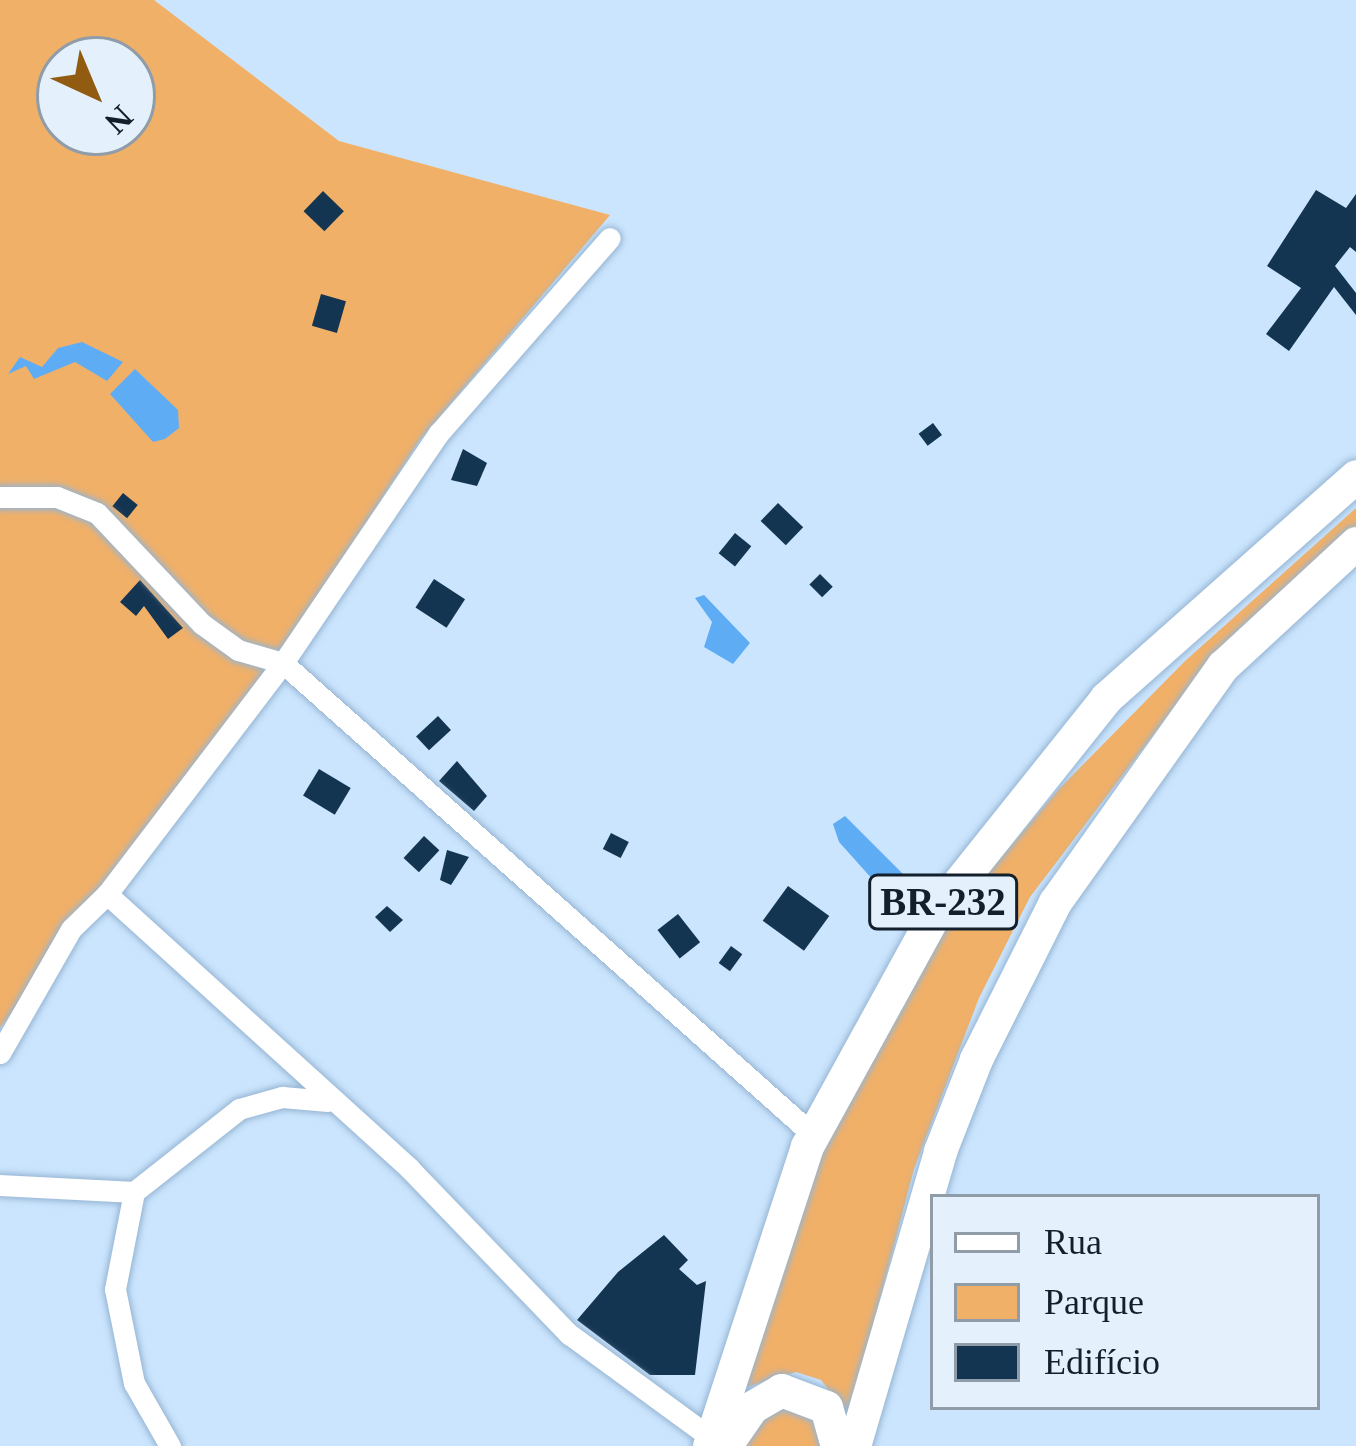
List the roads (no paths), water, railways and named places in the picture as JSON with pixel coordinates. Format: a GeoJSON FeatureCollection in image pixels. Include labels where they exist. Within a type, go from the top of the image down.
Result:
{"type":"FeatureCollection","features":[{"type":"Feature","properties":{"kind":"highway","name":"BR-232"},"geometry":{"type":"LineString","coordinates":[[715,1443],[812,1134],[937,910],[1016,804],[1106,698],[1356,476]]}},
{"type":"Feature","properties":{"kind":"highway","name":"BR-232"},"geometry":{"type":"LineString","coordinates":[[854,1446],[940,1151],[976,1059],[1055,902],[1223,666],[1356,543]]}},
{"type":"Feature","properties":{"kind":"highway"},"geometry":{"type":"LineString","coordinates":[[715,1443],[752,1407],[782,1390],[826,1407],[837,1446]]}},
{"type":"Feature","properties":{"kind":"street"},"geometry":{"type":"LineString","coordinates":[[0,1053],[70,929],[107,894],[283,663],[439,433],[610,238]]}},
{"type":"Feature","properties":{"kind":"street"},"geometry":{"type":"LineString","coordinates":[[0,497],[57,497],[97,513],[219,638],[283,663],[812,1134]]}},
{"type":"Feature","properties":{"kind":"street"},"geometry":{"type":"LineString","coordinates":[[107,894],[437,1195],[569,1334],[715,1443]]}},
{"type":"Feature","properties":{"kind":"street"},"geometry":{"type":"LineString","coordinates":[[170,1446],[134,1383],[115,1289],[134,1192],[238,1109],[282,1097],[329,1101]]}},
{"type":"Feature","properties":{"kind":"street"},"geometry":{"type":"LineString","coordinates":[[0,1185],[134,1192]]}},
{"type":"Feature","properties":{"kind":"water"},"geometry":{"type":"Polygon","coordinates":[[[82,342],[123,362],[107,381],[75,362],[34,379],[26,366],[8,374],[20,357],[42,367],[58,348],[82,342]]]}},
{"type":"Feature","properties":{"kind":"water"},"geometry":{"type":"Polygon","coordinates":[[[135,369],[178,410],[179,428],[165,439],[153,442],[110,394],[135,369]]]}},
{"type":"Feature","properties":{"kind":"water"},"geometry":{"type":"Polygon","coordinates":[[[704,595],[750,643],[733,664],[704,647],[712,622],[695,598],[704,595]]]}},
{"type":"Feature","properties":{"kind":"water"},"geometry":{"type":"Polygon","coordinates":[[[845,816],[904,875],[883,891],[839,842],[833,824],[845,816]]]}}]}
